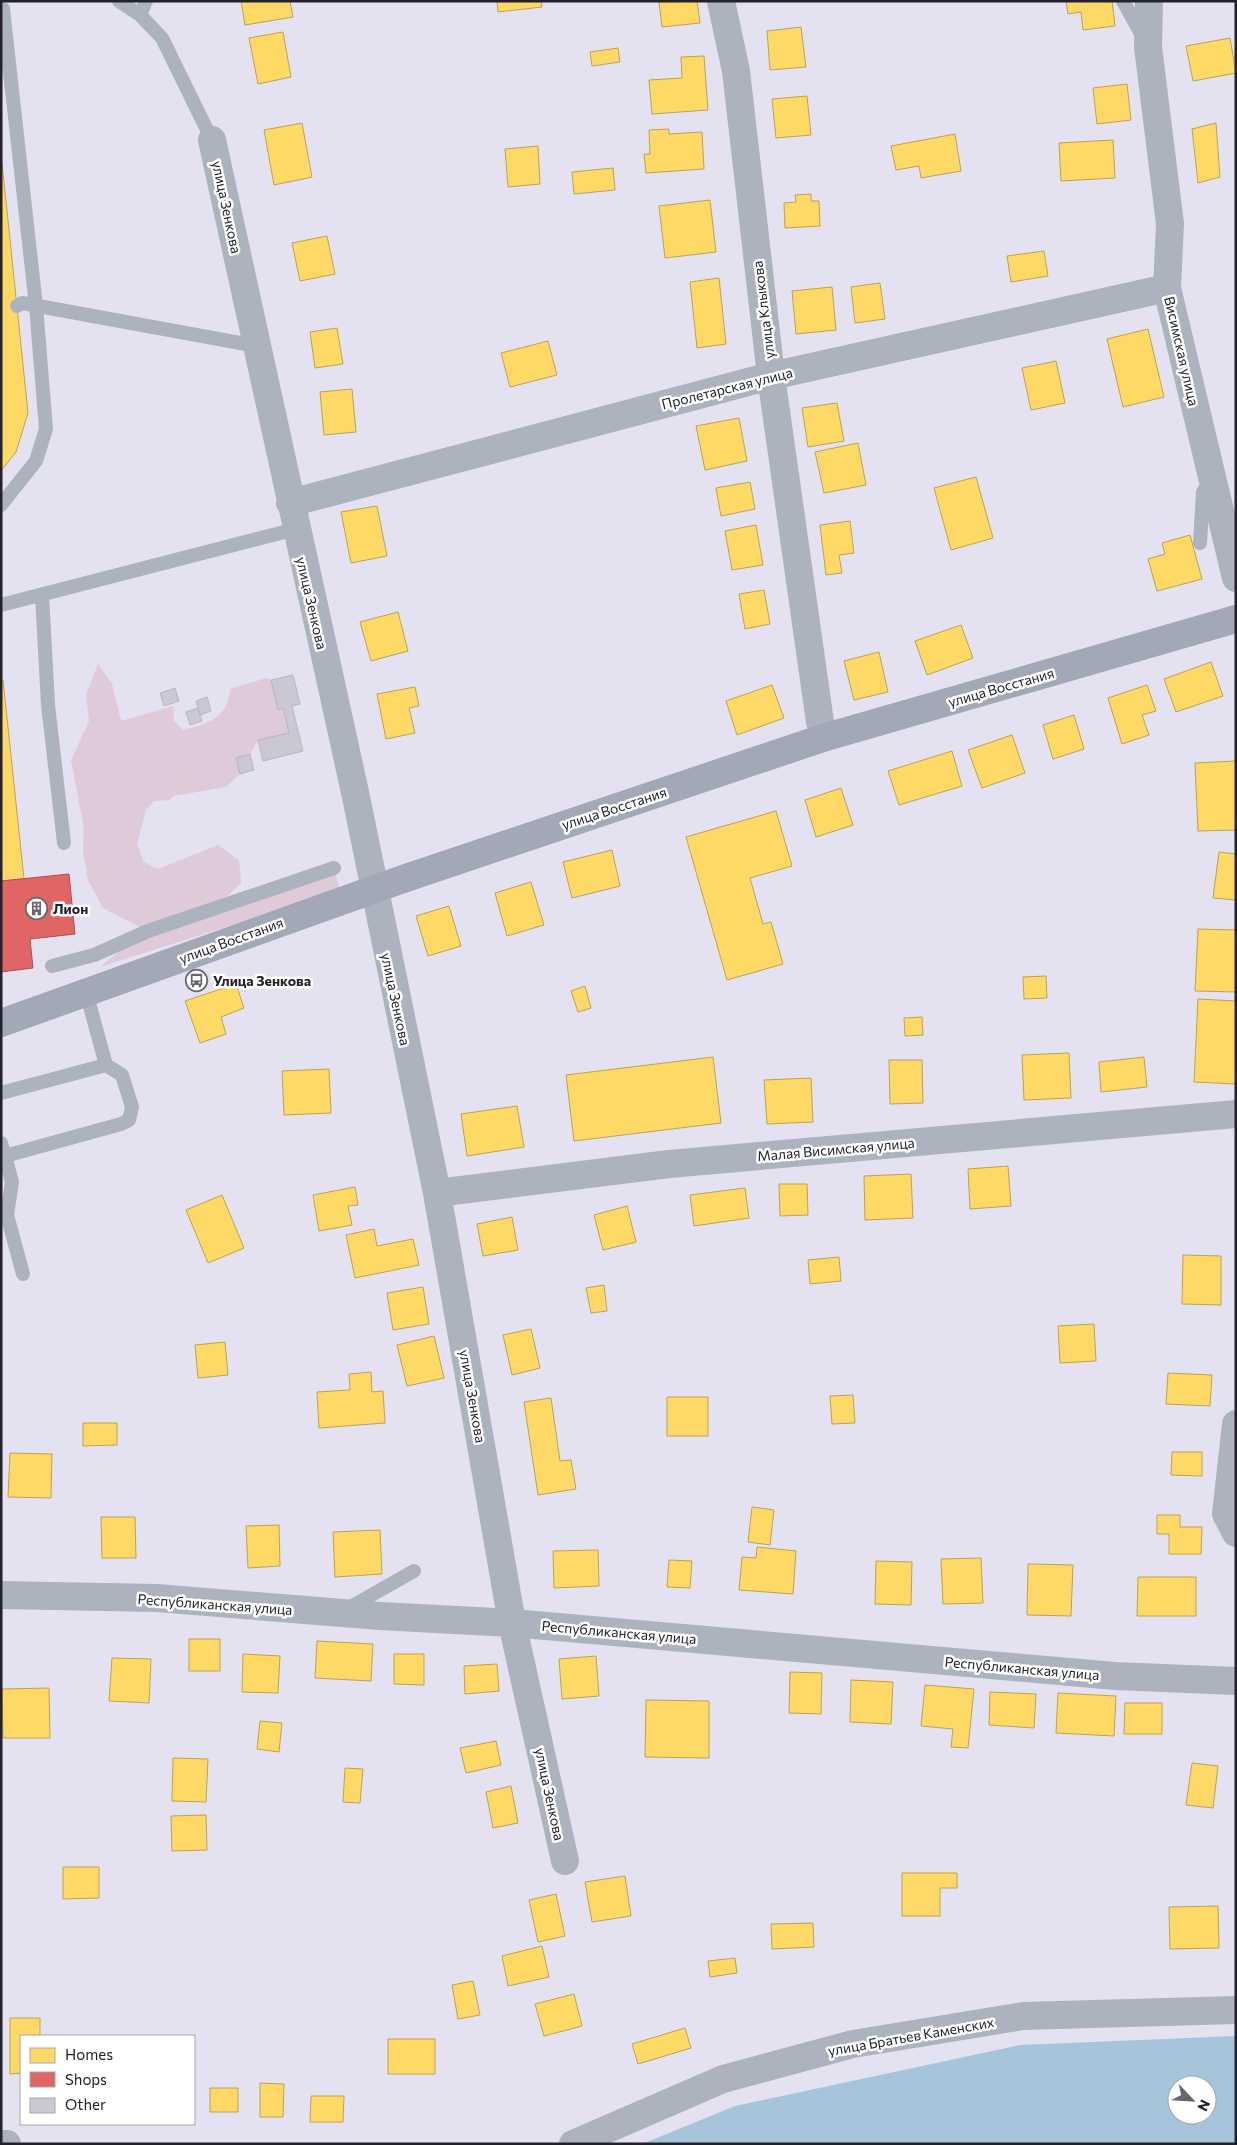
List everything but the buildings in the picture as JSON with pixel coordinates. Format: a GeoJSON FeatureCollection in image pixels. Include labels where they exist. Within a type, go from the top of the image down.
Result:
{"type":"FeatureCollection","features":[{"type":"Feature","properties":{"kind":"street","name":"улица Клыкова"},"geometry":{"type":"LineString","coordinates":[[721,1],[736,71],[771,376],[820,722],[826,738]]}},
{"type":"Feature","properties":{"kind":"street","name":"Висимская улица"},"geometry":{"type":"LineString","coordinates":[[1149,1],[1148,46],[1170,224],[1167,288],[1236,578]]}},
{"type":"Feature","properties":{"kind":"street","name":"улица Зенкова"},"geometry":{"type":"LineString","coordinates":[[212,140],[356,797],[437,1192],[512,1623],[565,1861]]}},
{"type":"Feature","properties":{"kind":"street","name":"Пролетарская улица"},"geometry":{"type":"LineString","coordinates":[[293,516],[771,376],[1167,288]]}},
{"type":"Feature","properties":{"kind":"street","name":"улица Восстания"},"geometry":{"type":"LineString","coordinates":[[1,1023],[404,879],[826,738],[1236,618]]}},
{"type":"Feature","properties":{"kind":"street","name":"Малая Висимская улица"},"geometry":{"type":"LineString","coordinates":[[437,1192],[669,1164],[1236,1114]]}},
{"type":"Feature","properties":{"kind":"street"},"geometry":{"type":"LineString","coordinates":[[1236,1424],[1226,1514],[1236,1533]]}},
{"type":"Feature","properties":{"kind":"street","name":"Республиканская улица"},"geometry":{"type":"LineString","coordinates":[[1,1595],[157,1598],[340,1613],[512,1623],[1115,1676],[1236,1681]]}},
{"type":"Feature","properties":{"kind":"street","name":"улица Братьев Каменских"},"geometry":{"type":"LineString","coordinates":[[573,2144],[723,2080],[853,2044],[1023,2016],[1236,2010]]}},
{"type":"Feature","properties":{"kind":"street"},"geometry":{"type":"LineString","coordinates":[[1,2144],[8,2144]]}},
{"type":"Feature","properties":{"kind":"lane"},"geometry":{"type":"LineString","coordinates":[[119,1],[140,15],[162,38],[212,140]]}},
{"type":"Feature","properties":{"kind":"lane"},"geometry":{"type":"LineString","coordinates":[[140,15],[146,1]]}},
{"type":"Feature","properties":{"kind":"lane"},"geometry":{"type":"LineString","coordinates":[[1122,1],[1148,46]]}},
{"type":"Feature","properties":{"kind":"lane"},"geometry":{"type":"LineString","coordinates":[[1,505],[36,461],[46,429],[36,306],[3,9]]}},
{"type":"Feature","properties":{"kind":"lane"},"geometry":{"type":"LineString","coordinates":[[17,306],[22,303],[256,346]]}},
{"type":"Feature","properties":{"kind":"lane"},"geometry":{"type":"LineString","coordinates":[[1200,543],[1203,492],[1212,478]]}},
{"type":"Feature","properties":{"kind":"lane"},"geometry":{"type":"LineString","coordinates":[[1,605],[42,595],[293,516]]}},
{"type":"Feature","properties":{"kind":"lane"},"geometry":{"type":"LineString","coordinates":[[42,595],[48,704],[64,843]]}},
{"type":"Feature","properties":{"kind":"lane"},"geometry":{"type":"LineString","coordinates":[[52,966],[94,955],[148,931],[334,868]]}},
{"type":"Feature","properties":{"kind":"lane"},"geometry":{"type":"LineString","coordinates":[[23,1274],[7,1215],[12,1182],[3,1150],[121,1124],[129,1120],[132,1107],[122,1075],[106,1064],[86,992]]}},
{"type":"Feature","properties":{"kind":"lane"},"geometry":{"type":"LineString","coordinates":[[1,1093],[106,1064]]}},
{"type":"Feature","properties":{"kind":"lane"},"geometry":{"type":"LineString","coordinates":[[340,1613],[414,1571]]}},
{"type":"Feature","properties":{"kind":"shaded area"},"geometry":{"type":"Polygon","coordinates":[[[98,664],[112,684],[121,721],[173,706],[174,721],[183,730],[192,728],[208,722],[221,713],[228,699],[230,689],[266,678],[271,680],[278,710],[283,708],[289,733],[258,740],[250,754],[236,758],[240,774],[226,787],[174,796],[169,800],[154,801],[146,810],[137,844],[144,862],[158,869],[218,845],[239,860],[241,883],[225,898],[142,928],[103,908],[88,880],[83,851],[84,829],[71,760],[89,721],[86,695],[98,664]]]}},
{"type":"Feature","properties":{"kind":"shaded area"},"geometry":{"type":"Polygon","coordinates":[[[334,868],[340,891],[100,967],[132,941],[334,868]]]}},
{"type":"Feature","properties":{"kind":"water"},"geometry":{"type":"Polygon","coordinates":[[[1236,2036],[1236,2144],[642,2144],[735,2106],[1020,2045],[1236,2036]]]}},
{"type":"Feature","properties":{"kind":"place","name":"Лион"},"geometry":{"type":"Point","coordinates":[37,908]}},
{"type":"Feature","properties":{"kind":"place","name":"Улица Зенкова"},"geometry":{"type":"Point","coordinates":[197,980]}}]}
